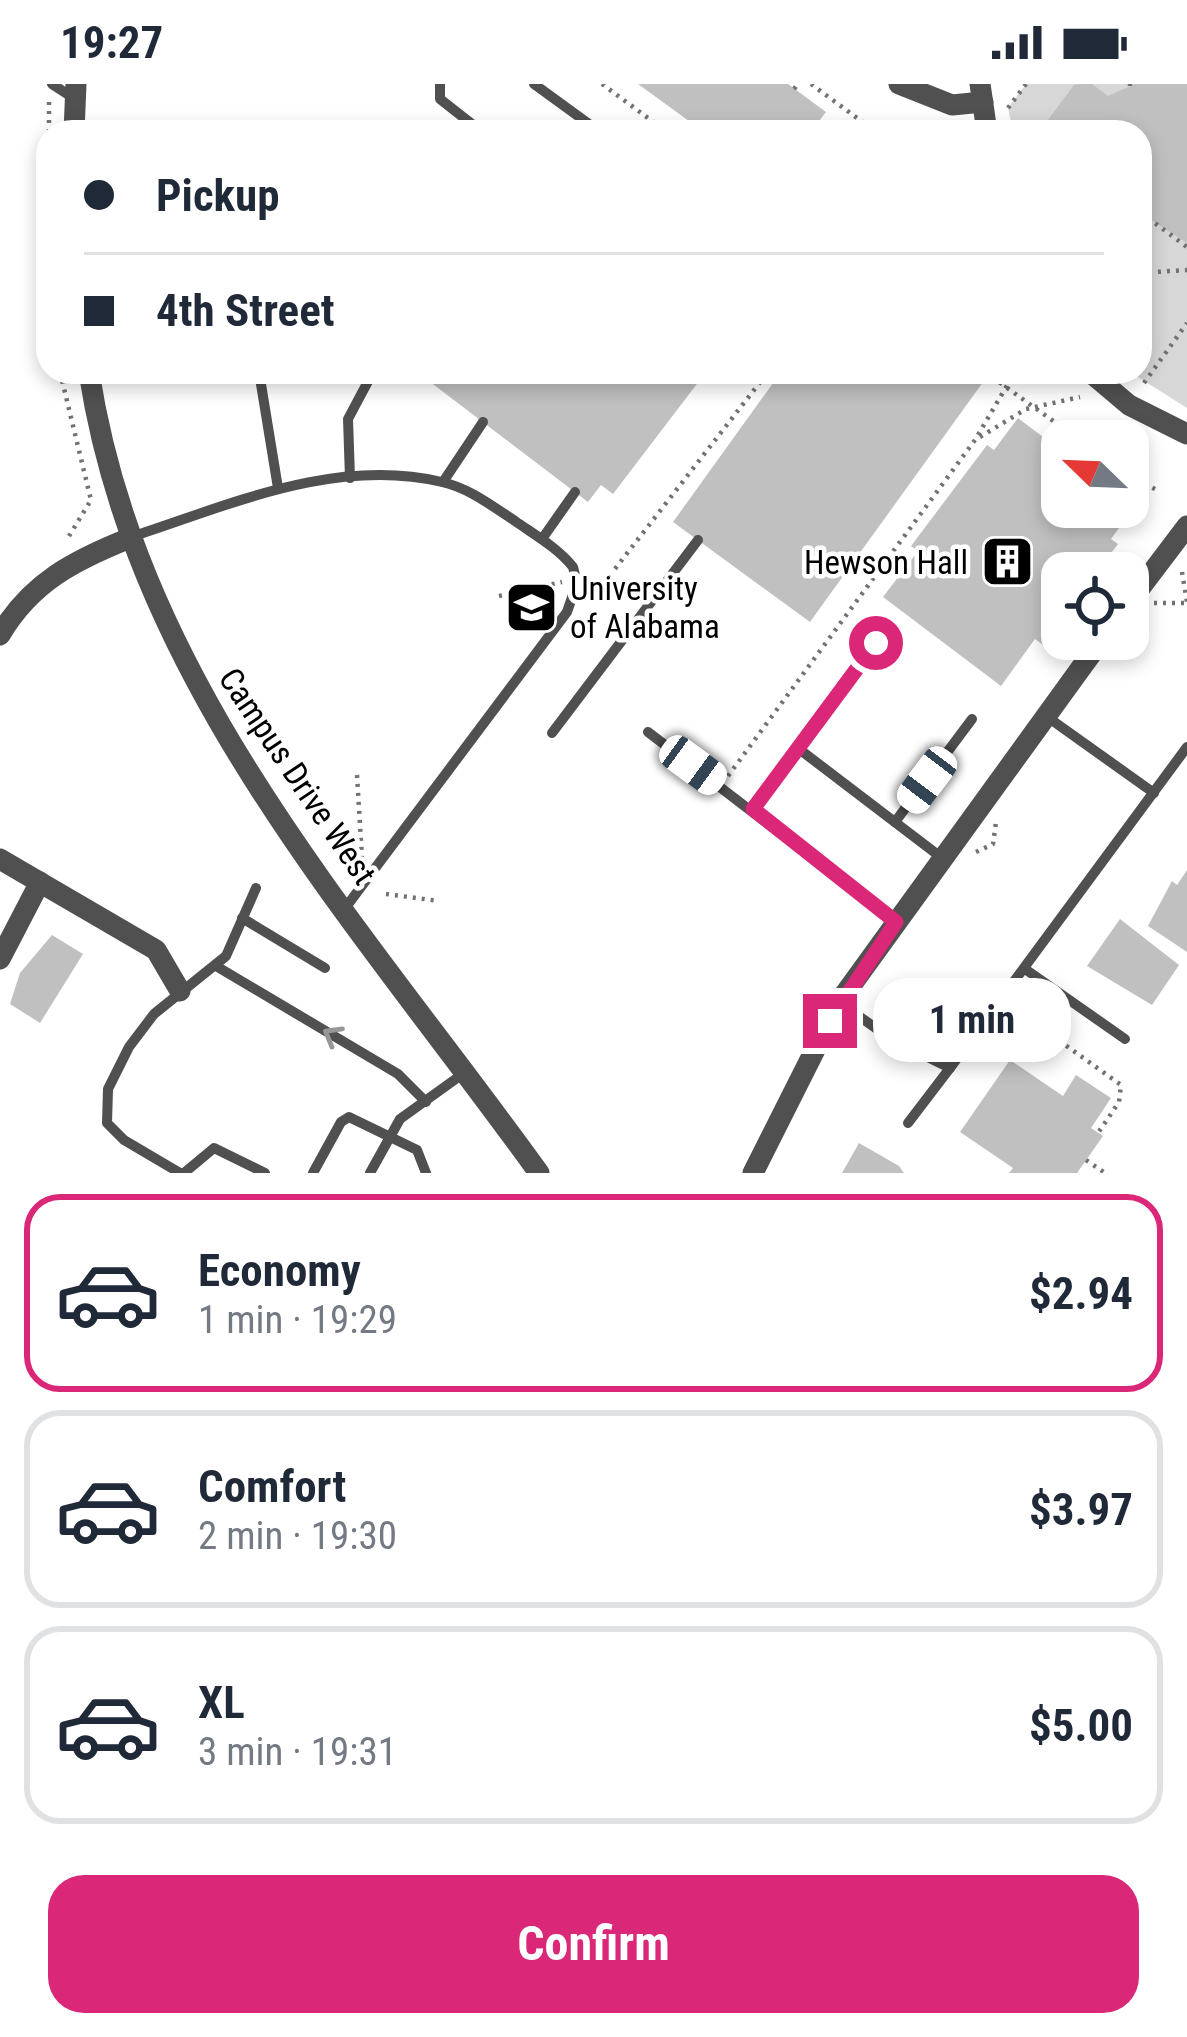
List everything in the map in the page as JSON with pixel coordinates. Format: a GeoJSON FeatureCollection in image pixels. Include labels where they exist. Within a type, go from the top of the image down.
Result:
{"type":"FeatureCollection","features":[{"type":"Feature","properties":{"kind":"street"},"geometry":{"type":"LineString","coordinates":[[899,84],[952,105],[981,93]]}},
{"type":"Feature","properties":{"kind":"street","name":"Campus Drive West"},"geometry":{"type":"LineString","coordinates":[[92,384],[130,538],[154,600],[229,744],[539,1173]]}},
{"type":"Feature","properties":{"kind":"street"},"geometry":{"type":"LineString","coordinates":[[1104,384],[1129,405],[1187,434]]}},
{"type":"Feature","properties":{"kind":"street"},"geometry":{"type":"LineString","coordinates":[[1149,576],[1187,526]]}},
{"type":"Feature","properties":{"kind":"street"},"geometry":{"type":"LineString","coordinates":[[0,635],[28,594],[55,573],[130,538]]}},
{"type":"Feature","properties":{"kind":"street"},"geometry":{"type":"LineString","coordinates":[[753,1173],[839,1002],[1087,660]]}},
{"type":"Feature","properties":{"kind":"street"},"geometry":{"type":"LineString","coordinates":[[0,859],[156,950],[180,992]]}},
{"type":"Feature","properties":{"kind":"street"},"geometry":{"type":"LineString","coordinates":[[0,959],[40,882]]}},
{"type":"Feature","properties":{"kind":"lane"},"geometry":{"type":"LineString","coordinates":[[51,84],[76,91]]}},
{"type":"Feature","properties":{"kind":"lane"},"geometry":{"type":"LineString","coordinates":[[440,84],[440,100],[466,120]]}},
{"type":"Feature","properties":{"kind":"lane"},"geometry":{"type":"LineString","coordinates":[[534,84],[584,120]]}},
{"type":"Feature","properties":{"kind":"lane"},"geometry":{"type":"LineString","coordinates":[[262,384],[278,488]]}},
{"type":"Feature","properties":{"kind":"lane"},"geometry":{"type":"LineString","coordinates":[[350,478],[348,419],[367,384]]}},
{"type":"Feature","properties":{"kind":"lane"},"geometry":{"type":"LineString","coordinates":[[442,482],[483,422]]}},
{"type":"Feature","properties":{"kind":"lane"},"geometry":{"type":"LineString","coordinates":[[130,538],[278,488],[350,478],[442,482],[481,499],[542,539],[573,567],[577,583],[573,602],[346,907]]}},
{"type":"Feature","properties":{"kind":"lane"},"geometry":{"type":"LineString","coordinates":[[542,539],[575,492]]}},
{"type":"Feature","properties":{"kind":"lane"},"geometry":{"type":"LineString","coordinates":[[552,733],[698,540]]}},
{"type":"Feature","properties":{"kind":"lane"},"geometry":{"type":"LineString","coordinates":[[753,809],[876,643]]}},
{"type":"Feature","properties":{"kind":"lane"},"geometry":{"type":"LineString","coordinates":[[1046,716],[1154,793]]}},
{"type":"Feature","properties":{"kind":"lane"},"geometry":{"type":"LineString","coordinates":[[895,822],[972,719]]}},
{"type":"Feature","properties":{"kind":"lane"},"geometry":{"type":"LineString","coordinates":[[648,732],[896,922]]}},
{"type":"Feature","properties":{"kind":"lane"},"geometry":{"type":"LineString","coordinates":[[908,1123],[1187,747]]}},
{"type":"Feature","properties":{"kind":"lane"},"geometry":{"type":"LineString","coordinates":[[799,749],[942,858]]}},
{"type":"Feature","properties":{"kind":"lane"},"geometry":{"type":"LineString","coordinates":[[256,888],[216,965],[180,992],[130,1047],[113,1074],[107,1123],[124,1140],[182,1173],[214,1148],[266,1173]]}},
{"type":"Feature","properties":{"kind":"lane"},"geometry":{"type":"LineString","coordinates":[[242,918],[325,968]]}},
{"type":"Feature","properties":{"kind":"lane"},"geometry":{"type":"LineString","coordinates":[[216,965],[398,1074],[426,1102]]}},
{"type":"Feature","properties":{"kind":"lane"},"geometry":{"type":"LineString","coordinates":[[1025,969],[1125,1039]]}},
{"type":"Feature","properties":{"kind":"lane"},"geometry":{"type":"LineString","coordinates":[[839,1002],[890,1039],[950,1068]]}},
{"type":"Feature","properties":{"kind":"lane"},"geometry":{"type":"LineString","coordinates":[[370,1173],[390,1133],[466,1072]]}},
{"type":"Feature","properties":{"kind":"lane"},"geometry":{"type":"LineString","coordinates":[[313,1173],[341,1122],[350,1117],[417,1150],[426,1173]]}},
{"type":"Feature","properties":{"kind":"path"},"geometry":{"type":"LineString","coordinates":[[50,120],[51,84]]}},
{"type":"Feature","properties":{"kind":"path"},"geometry":{"type":"LineString","coordinates":[[602,84],[651,120]]}},
{"type":"Feature","properties":{"kind":"path"},"geometry":{"type":"LineString","coordinates":[[811,84],[860,120]]}},
{"type":"Feature","properties":{"kind":"path"},"geometry":{"type":"LineString","coordinates":[[1008,107],[1026,84]]}},
{"type":"Feature","properties":{"kind":"path"},"geometry":{"type":"LineString","coordinates":[[1152,219],[1187,247]]}},
{"type":"Feature","properties":{"kind":"path"},"geometry":{"type":"LineString","coordinates":[[1152,271],[1187,269]]}},
{"type":"Feature","properties":{"kind":"path"},"geometry":{"type":"LineString","coordinates":[[1152,372],[1187,323]]}},
{"type":"Feature","properties":{"kind":"path"},"geometry":{"type":"LineString","coordinates":[[59,549],[91,500],[63,384]]}},
{"type":"Feature","properties":{"kind":"path"},"geometry":{"type":"LineString","coordinates":[[589,584],[604,583],[759,384]]}},
{"type":"Feature","properties":{"kind":"path"},"geometry":{"type":"LineString","coordinates":[[1003,384],[1052,420]]}},
{"type":"Feature","properties":{"kind":"path"},"geometry":{"type":"LineString","coordinates":[[721,785],[975,440],[1010,384]]}},
{"type":"Feature","properties":{"kind":"path"},"geometry":{"type":"LineString","coordinates":[[975,440],[1034,407],[1080,397]]}},
{"type":"Feature","properties":{"kind":"path"},"geometry":{"type":"LineString","coordinates":[[1149,486],[1155,489]]}},
{"type":"Feature","properties":{"kind":"path"},"geometry":{"type":"LineString","coordinates":[[1154,603],[1187,603],[1182,565]]}},
{"type":"Feature","properties":{"kind":"path"},"geometry":{"type":"LineString","coordinates":[[499,596],[562,582]]}},
{"type":"Feature","properties":{"kind":"path"},"geometry":{"type":"LineString","coordinates":[[357,775],[362,858]]}},
{"type":"Feature","properties":{"kind":"path"},"geometry":{"type":"LineString","coordinates":[[970,852],[981,853],[993,844],[995,818]]}},
{"type":"Feature","properties":{"kind":"path"},"geometry":{"type":"LineString","coordinates":[[386,894],[439,901]]}},
{"type":"Feature","properties":{"kind":"path"},"geometry":{"type":"LineString","coordinates":[[1002,1000],[1121,1085],[1119,1102],[1098,1133]]}},
{"type":"Feature","properties":{"kind":"path"},"geometry":{"type":"LineString","coordinates":[[1086,1160],[1105,1173]]}},
{"type":"Feature","properties":{"kind":"shaded area"},"geometry":{"type":"Polygon","coordinates":[[[1026,84],[1187,84],[1187,408],[1149,384],[1152,120],[1010,120],[1008,108],[1026,84]]]}},
{"type":"Feature","properties":{"kind":"building"},"geometry":{"type":"Polygon","coordinates":[[[638,84],[788,84],[826,112],[820,120],[688,120],[638,84]]]}},
{"type":"Feature","properties":{"kind":"building"},"geometry":{"type":"Polygon","coordinates":[[[1092,84],[1108,96],[1135,84],[1187,84],[1187,243],[1152,221],[1152,120],[1048,120],[1074,85],[1092,84]]]}},
{"type":"Feature","properties":{"kind":"building"},"geometry":{"type":"Polygon","coordinates":[[[433,384],[697,384],[613,494],[601,485],[588,502],[433,384]]]}},
{"type":"Feature","properties":{"kind":"building"},"geometry":{"type":"Polygon","coordinates":[[[772,384],[982,384],[810,622],[673,522],[772,384]]]}},
{"type":"Feature","properties":{"kind":"building","name":"Hewson Hall"},"geometry":{"type":"Polygon","coordinates":[[[1018,418],[1041,435],[1041,528],[1119,528],[1111,539],[1118,544],[1112,552],[1041,552],[1041,644],[1035,639],[1001,686],[883,597],[918,551],[911,546],[987,445],[994,450],[1018,418]]]}},
{"type":"Feature","properties":{"kind":"building"},"geometry":{"type":"Polygon","coordinates":[[[1187,870],[1187,952],[1148,926],[1172,881],[1177,885],[1187,870]]]}},
{"type":"Feature","properties":{"kind":"building"},"geometry":{"type":"Polygon","coordinates":[[[1120,919],[1179,965],[1152,1005],[1087,966],[1120,919]]]}},
{"type":"Feature","properties":{"kind":"building"},"geometry":{"type":"Polygon","coordinates":[[[52,935],[83,954],[40,1023],[10,1004],[20,973],[52,935]]]}},
{"type":"Feature","properties":{"kind":"building"},"geometry":{"type":"Polygon","coordinates":[[[1010,1060],[1063,1096],[1076,1075],[1111,1098],[1091,1128],[1103,1136],[1077,1173],[1009,1173],[1013,1168],[960,1132],[1010,1060]]]}},
{"type":"Feature","properties":{"kind":"building"},"geometry":{"type":"Polygon","coordinates":[[[859,1143],[899,1166],[904,1173],[842,1173],[859,1143]]]}},
{"type":"Feature","properties":{"kind":"place","name":"Hewson Hall"},"geometry":{"type":"Point","coordinates":[1007,562]}},
{"type":"Feature","properties":{"kind":"place","name":"University of Alabama"},"geometry":{"type":"Point","coordinates":[531,607]}},
{"type":"Feature","properties":{"kind":"route"},"geometry":{"type":"LineString","coordinates":[[830,1021],[896,922],[753,809],[876,643]]}}]}
